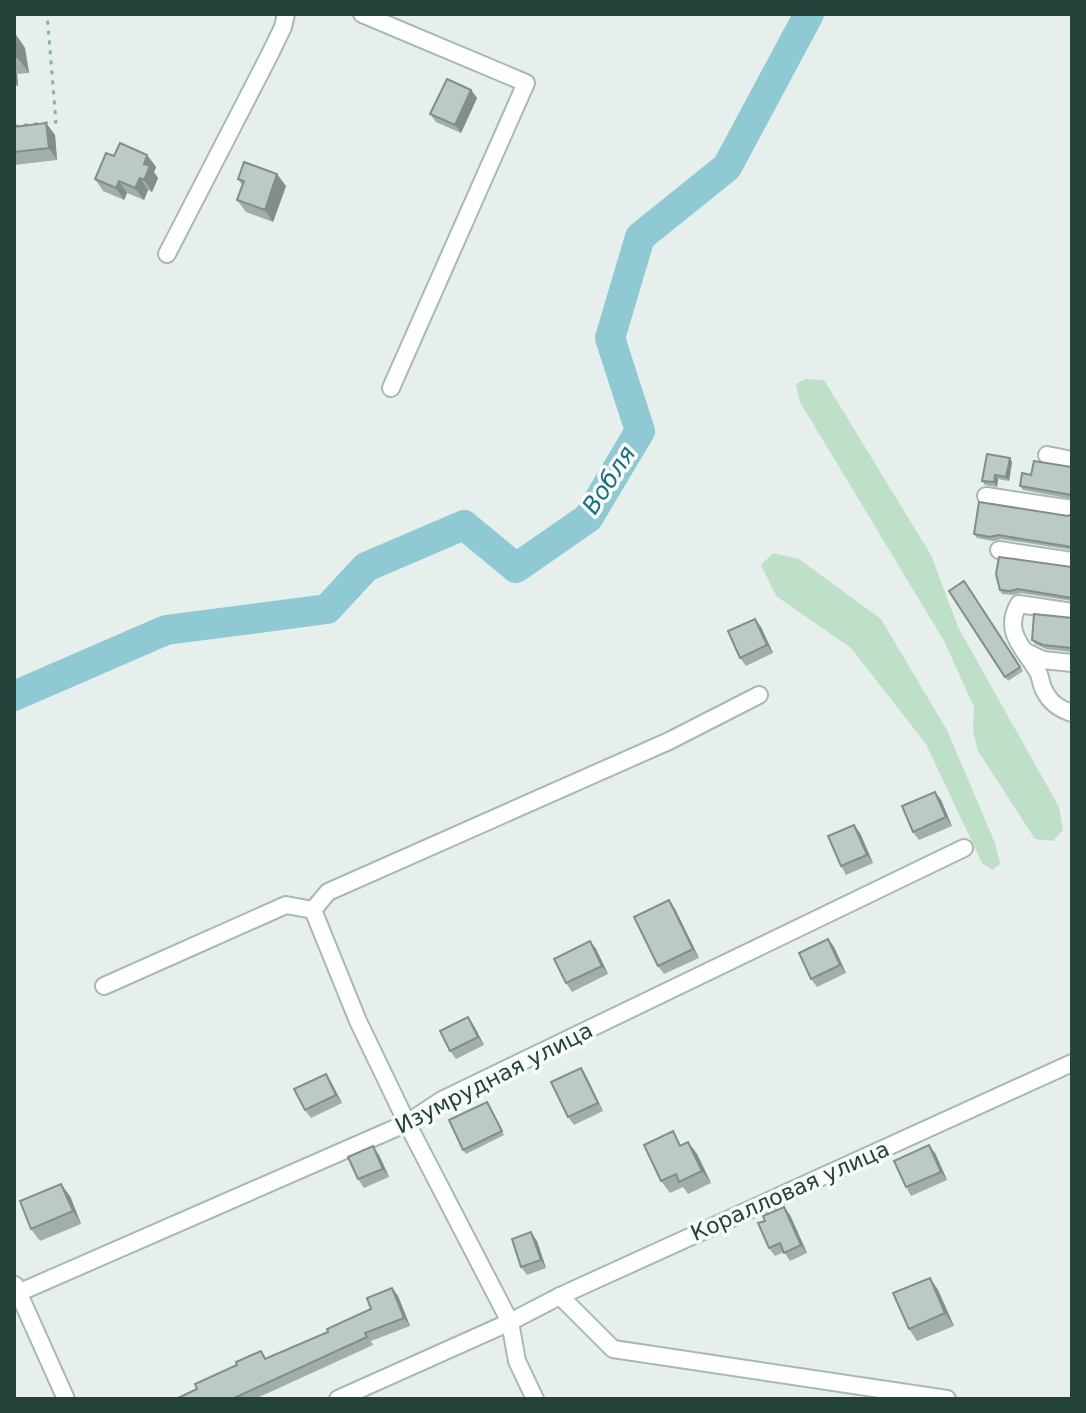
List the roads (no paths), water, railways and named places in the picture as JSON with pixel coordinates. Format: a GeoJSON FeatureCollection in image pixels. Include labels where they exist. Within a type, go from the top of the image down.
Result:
{"type":"FeatureCollection","features":[{"type":"Feature","properties":{"kind":"street"},"geometry":{"type":"LineString","coordinates":[[167,254],[269,56],[286,14]]}},
{"type":"Feature","properties":{"kind":"street"},"geometry":{"type":"LineString","coordinates":[[362,14],[526,83],[391,388]]}},
{"type":"Feature","properties":{"kind":"street"},"geometry":{"type":"LineString","coordinates":[[1047,455],[1072,460]]}},
{"type":"Feature","properties":{"kind":"street"},"geometry":{"type":"LineString","coordinates":[[986,496],[1072,509]]}},
{"type":"Feature","properties":{"kind":"street"},"geometry":{"type":"LineString","coordinates":[[999,550],[1072,561]]}},
{"type":"Feature","properties":{"kind":"street"},"geometry":{"type":"LineString","coordinates":[[1072,612],[1019,604],[1013,614],[1012,626],[1022,651],[1039,674],[1043,690],[1058,709],[1072,713]]}},
{"type":"Feature","properties":{"kind":"street"},"geometry":{"type":"LineString","coordinates":[[1022,651],[1043,660],[1072,663]]}},
{"type":"Feature","properties":{"kind":"street"},"geometry":{"type":"LineString","coordinates":[[313,910],[328,892],[669,741],[759,695]]}},
{"type":"Feature","properties":{"kind":"street","name":"Изумрудная улица"},"geometry":{"type":"LineString","coordinates":[[16,1288],[407,1123],[442,1100],[964,848]]}},
{"type":"Feature","properties":{"kind":"street"},"geometry":{"type":"LineString","coordinates":[[104,986],[286,905],[313,910]]}},
{"type":"Feature","properties":{"kind":"street"},"geometry":{"type":"LineString","coordinates":[[313,910],[358,1021],[510,1322],[517,1361],[535,1399]]}},
{"type":"Feature","properties":{"kind":"street","name":"Коралловая улица"},"geometry":{"type":"LineString","coordinates":[[338,1399],[1072,1063]]}},
{"type":"Feature","properties":{"kind":"street"},"geometry":{"type":"LineString","coordinates":[[16,1288],[66,1399]]}},
{"type":"Feature","properties":{"kind":"street"},"geometry":{"type":"LineString","coordinates":[[560,1296],[613,1349],[947,1399]]}},
{"type":"Feature","properties":{"kind":"waterway","name":"Вобля"},"geometry":{"type":"LineString","coordinates":[[14,696],[166,630],[327,609],[366,567],[464,525],[516,568],[588,518],[640,431],[610,338],[640,237],[727,167],[809,14]]}}]}
